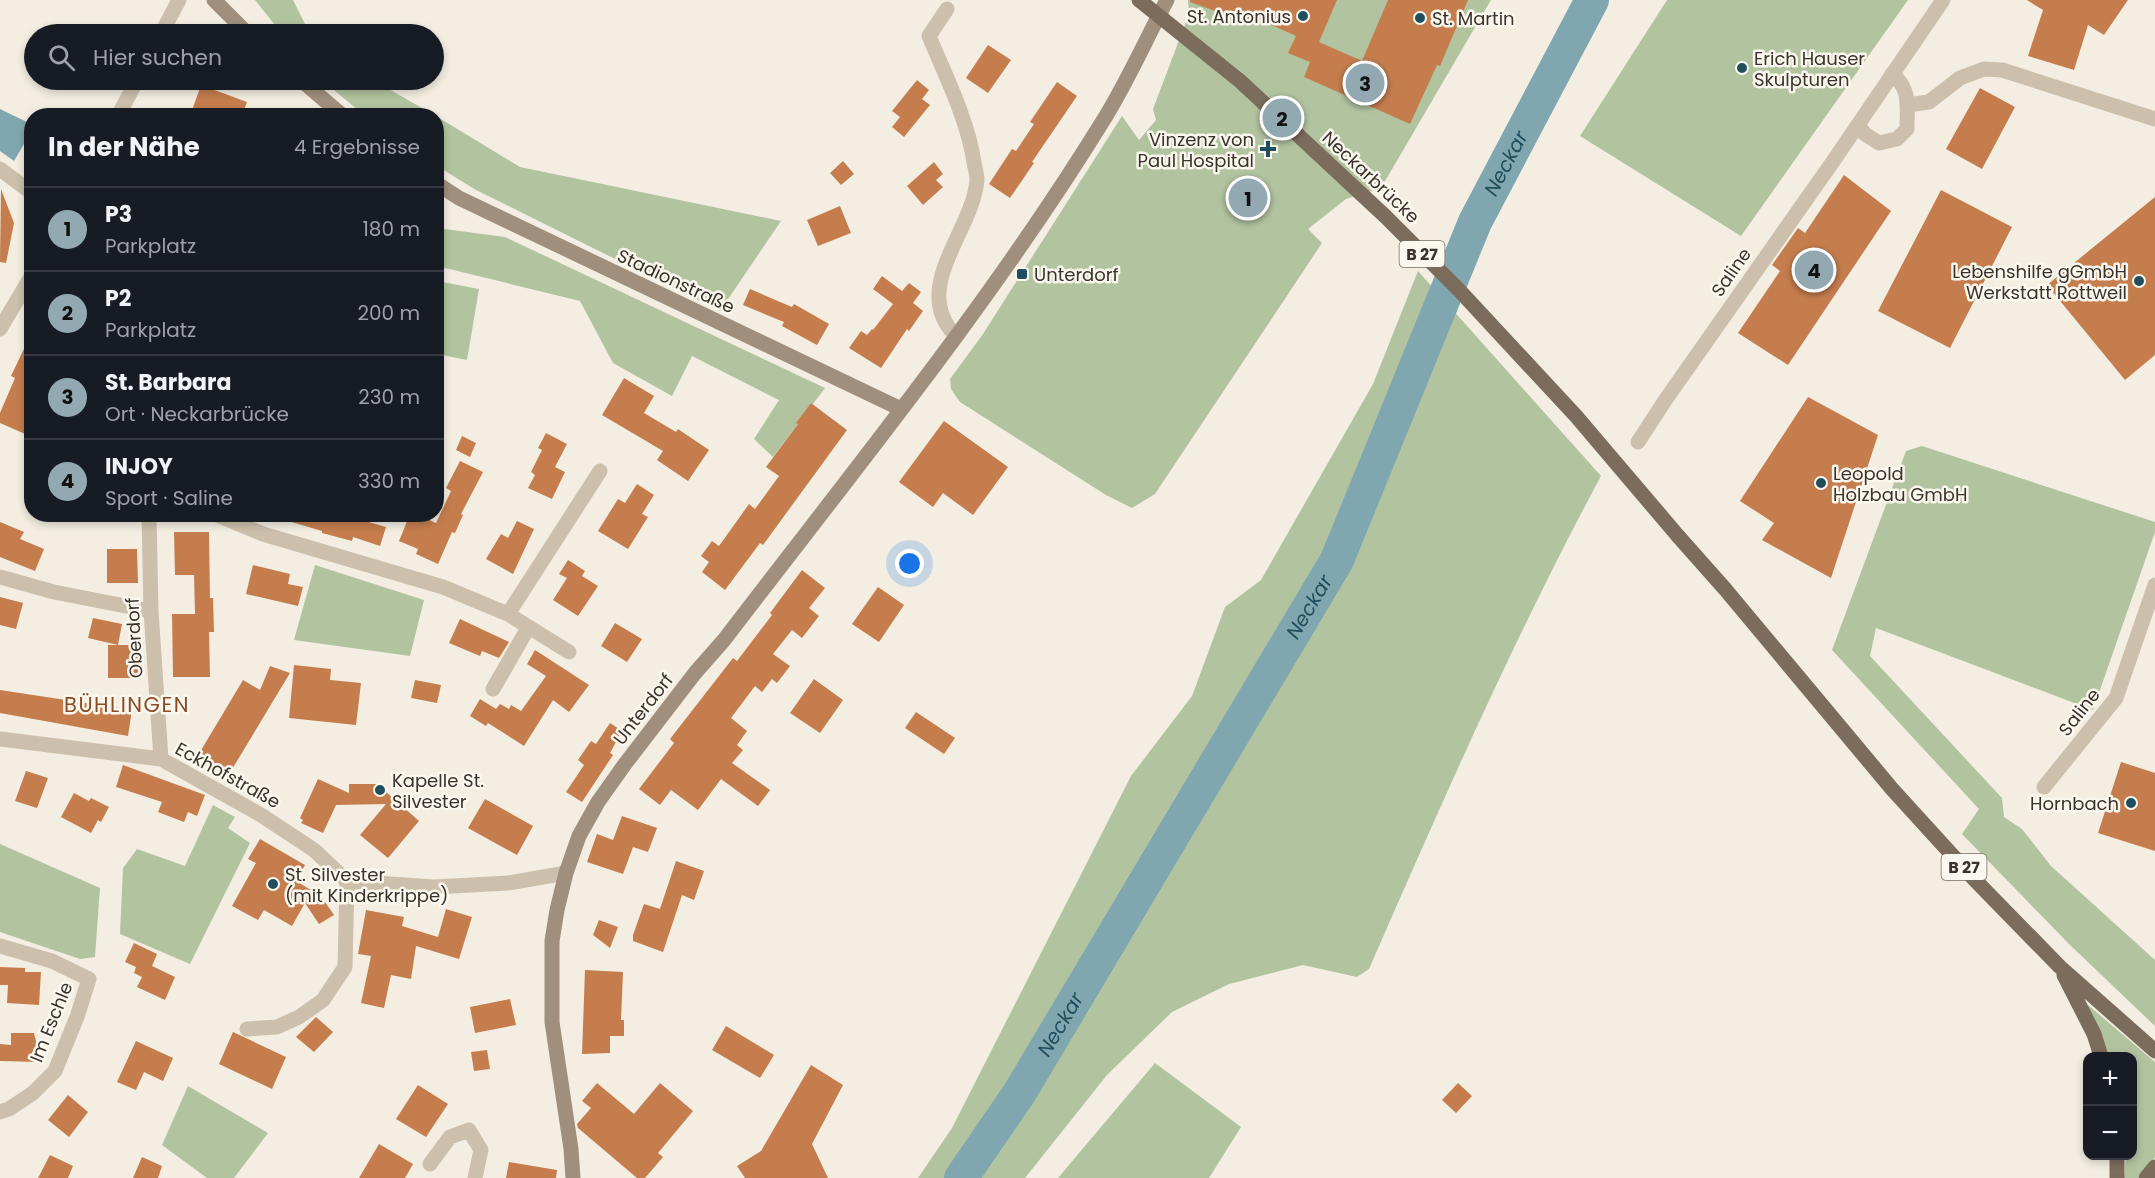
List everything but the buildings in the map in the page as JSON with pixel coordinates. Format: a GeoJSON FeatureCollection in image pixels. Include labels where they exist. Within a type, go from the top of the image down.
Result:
{"type":"FeatureCollection","features":[{"type":"Feature","properties":{"kind":"main road","name":"Neckarbrücke"},"geometry":{"type":"LineString","coordinates":[[1139,0],[1240,81],[1394,225],[1459,290],[1576,416],[1725,589],[1892,789],[1974,879],[2060,966]]}},
{"type":"Feature","properties":{"kind":"main road","name":"B 27"},"geometry":{"type":"LineString","coordinates":[[2060,966],[2155,1051]]}},
{"type":"Feature","properties":{"kind":"main road","name":"B 27"},"geometry":{"type":"LineString","coordinates":[[2060,966],[2094,1034],[2100,1052]]}},
{"type":"Feature","properties":{"kind":"main road"},"geometry":{"type":"LineString","coordinates":[[2117,1160],[2117,1178]]}},
{"type":"Feature","properties":{"kind":"main road"},"geometry":{"type":"LineString","coordinates":[[2146,1178],[2155,1167]]}},
{"type":"Feature","properties":{"kind":"street"},"geometry":{"type":"LineString","coordinates":[[166,24],[179,0]]}},
{"type":"Feature","properties":{"kind":"street"},"geometry":{"type":"LineString","coordinates":[[214,0],[238,24]]}},
{"type":"Feature","properties":{"kind":"street","name":"Unterdorf"},"geometry":{"type":"LineString","coordinates":[[573,1178],[552,1022],[552,941],[566,873],[579,836],[598,802],[625,764],[695,673],[724,640],[900,409],[1035,226],[1103,122],[1167,0]]}},
{"type":"Feature","properties":{"kind":"street","name":"Saline"},"geometry":{"type":"LineString","coordinates":[[1638,442],[1943,0]]}},
{"type":"Feature","properties":{"kind":"street"},"geometry":{"type":"LineString","coordinates":[[947,9],[929,36],[970,141],[977,179],[972,200],[945,265],[939,295],[939,309],[945,324],[955,335]]}},
{"type":"Feature","properties":{"kind":"street"},"geometry":{"type":"LineString","coordinates":[[1907,105],[1929,102],[1960,78],[1984,69],[2002,70],[2155,119]]}},
{"type":"Feature","properties":{"kind":"street"},"geometry":{"type":"LineString","coordinates":[[1858,125],[1865,134],[1879,143],[1897,139],[1907,129],[1907,95],[1902,83],[1892,74]]}},
{"type":"Feature","properties":{"kind":"street"},"geometry":{"type":"LineString","coordinates":[[122,108],[132,90]]}},
{"type":"Feature","properties":{"kind":"street"},"geometry":{"type":"LineString","coordinates":[[313,90],[334,108]]}},
{"type":"Feature","properties":{"kind":"street"},"geometry":{"type":"LineString","coordinates":[[0,169],[24,187]]}},
{"type":"Feature","properties":{"kind":"street","name":"Stadionstraße"},"geometry":{"type":"LineString","coordinates":[[444,188],[459,198],[900,409]]}},
{"type":"Feature","properties":{"kind":"street"},"geometry":{"type":"LineString","coordinates":[[0,329],[24,288]]}},
{"type":"Feature","properties":{"kind":"street"},"geometry":{"type":"LineString","coordinates":[[508,614],[600,471]]}},
{"type":"Feature","properties":{"kind":"street","name":"Oberdorf"},"geometry":{"type":"LineString","coordinates":[[148,522],[151,611],[161,759]]}},
{"type":"Feature","properties":{"kind":"street"},"geometry":{"type":"LineString","coordinates":[[234,522],[263,534],[442,587],[508,614],[569,652]]}},
{"type":"Feature","properties":{"kind":"street"},"geometry":{"type":"LineString","coordinates":[[0,577],[54,592],[151,611]]}},
{"type":"Feature","properties":{"kind":"street","name":"Saline"},"geometry":{"type":"LineString","coordinates":[[2044,787],[2116,698],[2155,585]]}},
{"type":"Feature","properties":{"kind":"street"},"geometry":{"type":"LineString","coordinates":[[493,689],[528,628]]}},
{"type":"Feature","properties":{"kind":"street","name":"Eckhofstraße"},"geometry":{"type":"LineString","coordinates":[[0,739],[161,759],[261,815],[314,850],[347,880]]}},
{"type":"Feature","properties":{"kind":"street"},"geometry":{"type":"LineString","coordinates":[[247,1029],[277,1027],[299,1017],[323,1000],[345,967],[347,880],[434,888],[508,883],[566,873]]}},
{"type":"Feature","properties":{"kind":"street","name":"Im Eschle"},"geometry":{"type":"LineString","coordinates":[[0,946],[52,962],[89,978],[56,1071],[33,1093],[9,1109],[0,1112]]}},
{"type":"Feature","properties":{"kind":"street"},"geometry":{"type":"LineString","coordinates":[[430,1164],[450,1137],[469,1130],[481,1150],[475,1178]]}},
{"type":"Feature","properties":{"kind":"green space"},"geometry":{"type":"Polygon","coordinates":[[[255,0],[293,0],[305,24],[274,24],[255,0]]]}},
{"type":"Feature","properties":{"kind":"green space"},"geometry":{"type":"Polygon","coordinates":[[[1188,0],[1491,0],[1381,188],[1346,199],[1308,229],[1322,243],[1155,494],[1132,508],[1106,495],[960,402],[951,389],[950,379],[983,334],[1122,116],[1139,140],[1156,120],[1153,109],[1189,14],[1188,0]]]}},
{"type":"Feature","properties":{"kind":"green space","name":"Erich Hauser Skulpturen"},"geometry":{"type":"Polygon","coordinates":[[[1667,0],[1908,0],[1741,236],[1580,136],[1667,0]]]}},
{"type":"Feature","properties":{"kind":"green space"},"geometry":{"type":"Polygon","coordinates":[[[334,90],[390,90],[422,108],[356,108],[334,90]]]}},
{"type":"Feature","properties":{"kind":"green space"},"geometry":{"type":"Polygon","coordinates":[[[444,121],[520,167],[781,221],[720,311],[476,190],[444,170],[444,121]]]}},
{"type":"Feature","properties":{"kind":"green space"},"geometry":{"type":"Polygon","coordinates":[[[444,229],[505,237],[825,388],[773,457],[754,439],[779,400],[692,356],[672,396],[613,363],[580,301],[444,268],[444,229]]]}},
{"type":"Feature","properties":{"kind":"green space"},"geometry":{"type":"Polygon","coordinates":[[[1418,271],[1601,476],[1509,658],[1369,969],[1357,977],[1303,965],[1229,984],[1172,1012],[1107,1075],[1025,1178],[918,1178],[952,1128],[1131,776],[1192,696],[1225,607],[1261,580],[1373,384],[1418,271]]]}},
{"type":"Feature","properties":{"kind":"green space"},"geometry":{"type":"Polygon","coordinates":[[[444,282],[479,289],[467,360],[444,355],[444,282]]]}},
{"type":"Feature","properties":{"kind":"green space"},"geometry":{"type":"Polygon","coordinates":[[[1922,446],[2155,522],[2155,532],[2093,710],[1876,628],[1870,656],[2002,798],[2004,817],[2022,829],[2051,866],[2155,960],[2155,1026],[2070,945],[1962,834],[1979,809],[1832,650],[1906,451],[1922,446]]]}},
{"type":"Feature","properties":{"kind":"green space"},"geometry":{"type":"Polygon","coordinates":[[[315,565],[424,600],[410,656],[294,640],[315,565]]]}},
{"type":"Feature","properties":{"kind":"green space"},"geometry":{"type":"Polygon","coordinates":[[[213,805],[235,817],[228,828],[250,843],[190,964],[120,934],[123,868],[137,849],[185,866],[213,805]]]}},
{"type":"Feature","properties":{"kind":"green space"},"geometry":{"type":"Polygon","coordinates":[[[0,844],[100,888],[95,957],[80,959],[0,932],[0,844]]]}},
{"type":"Feature","properties":{"kind":"green space"},"geometry":{"type":"Polygon","coordinates":[[[2088,1005],[2155,1062],[2155,1157],[2138,1178],[2124,1178],[2126,1160],[2137,1160],[2137,1052],[2108,1052],[2085,1008],[2088,1005]]]}},
{"type":"Feature","properties":{"kind":"green space"},"geometry":{"type":"Polygon","coordinates":[[[1155,1063],[1241,1127],[1209,1178],[1058,1178],[1155,1063]]]}},
{"type":"Feature","properties":{"kind":"green space"},"geometry":{"type":"Polygon","coordinates":[[[188,1086],[268,1133],[234,1178],[207,1178],[162,1145],[188,1086]]]}},
{"type":"Feature","properties":{"kind":"water"},"geometry":{"type":"Polygon","coordinates":[[[0,109],[24,121],[24,144],[14,161],[0,151],[0,109]]]}},
{"type":"Feature","properties":{"kind":"waterway","name":"Neckar"},"geometry":{"type":"LineString","coordinates":[[961,1178],[1020,1092],[1337,560],[1475,222],[1592,0]]}},
{"type":"Feature","properties":{"kind":"place","name":"St. Antonius"},"geometry":{"type":"Point","coordinates":[1303,16]}},
{"type":"Feature","properties":{"kind":"place","name":"St. Martin"},"geometry":{"type":"Point","coordinates":[1420,18]}},
{"type":"Feature","properties":{"kind":"place","name":"Erich Hauser Skulpturen"},"geometry":{"type":"Point","coordinates":[1742,68]}},
{"type":"Feature","properties":{"kind":"place","name":"St. Barbara"},"geometry":{"type":"Point","coordinates":[1365,83]}},
{"type":"Feature","properties":{"kind":"place","name":"P2"},"geometry":{"type":"Point","coordinates":[1282,118]}},
{"type":"Feature","properties":{"kind":"place","name":"Vinzenz von Paul Hospital"},"geometry":{"type":"Point","coordinates":[1268,149]}},
{"type":"Feature","properties":{"kind":"place","name":"P3"},"geometry":{"type":"Point","coordinates":[1248,198]}},
{"type":"Feature","properties":{"kind":"place","name":"INJOY"},"geometry":{"type":"Point","coordinates":[1814,270]}},
{"type":"Feature","properties":{"kind":"place","name":"Unterdorf"},"geometry":{"type":"Point","coordinates":[1022,274]}},
{"type":"Feature","properties":{"kind":"place","name":"Lebenshilfe gGmbH Werkstatt Rottweil"},"geometry":{"type":"Point","coordinates":[2139,281]}},
{"type":"Feature","properties":{"kind":"place","name":"Leopold Holzbau GmbH"},"geometry":{"type":"Point","coordinates":[1821,483]}},
{"type":"Feature","properties":{"kind":"place","name":"Kapelle St. Silvester"},"geometry":{"type":"Point","coordinates":[380,790]}},
{"type":"Feature","properties":{"kind":"place","name":"Hornbach"},"geometry":{"type":"Point","coordinates":[2131,803]}},
{"type":"Feature","properties":{"kind":"place","name":"St. Silvester (mit Kinderkrippe)"},"geometry":{"type":"Point","coordinates":[273,884]}},
{"type":"Feature","properties":{"kind":"district","name":"BÜHLINGEN"},"geometry":{"type":"Point","coordinates":[127,704]}}]}
